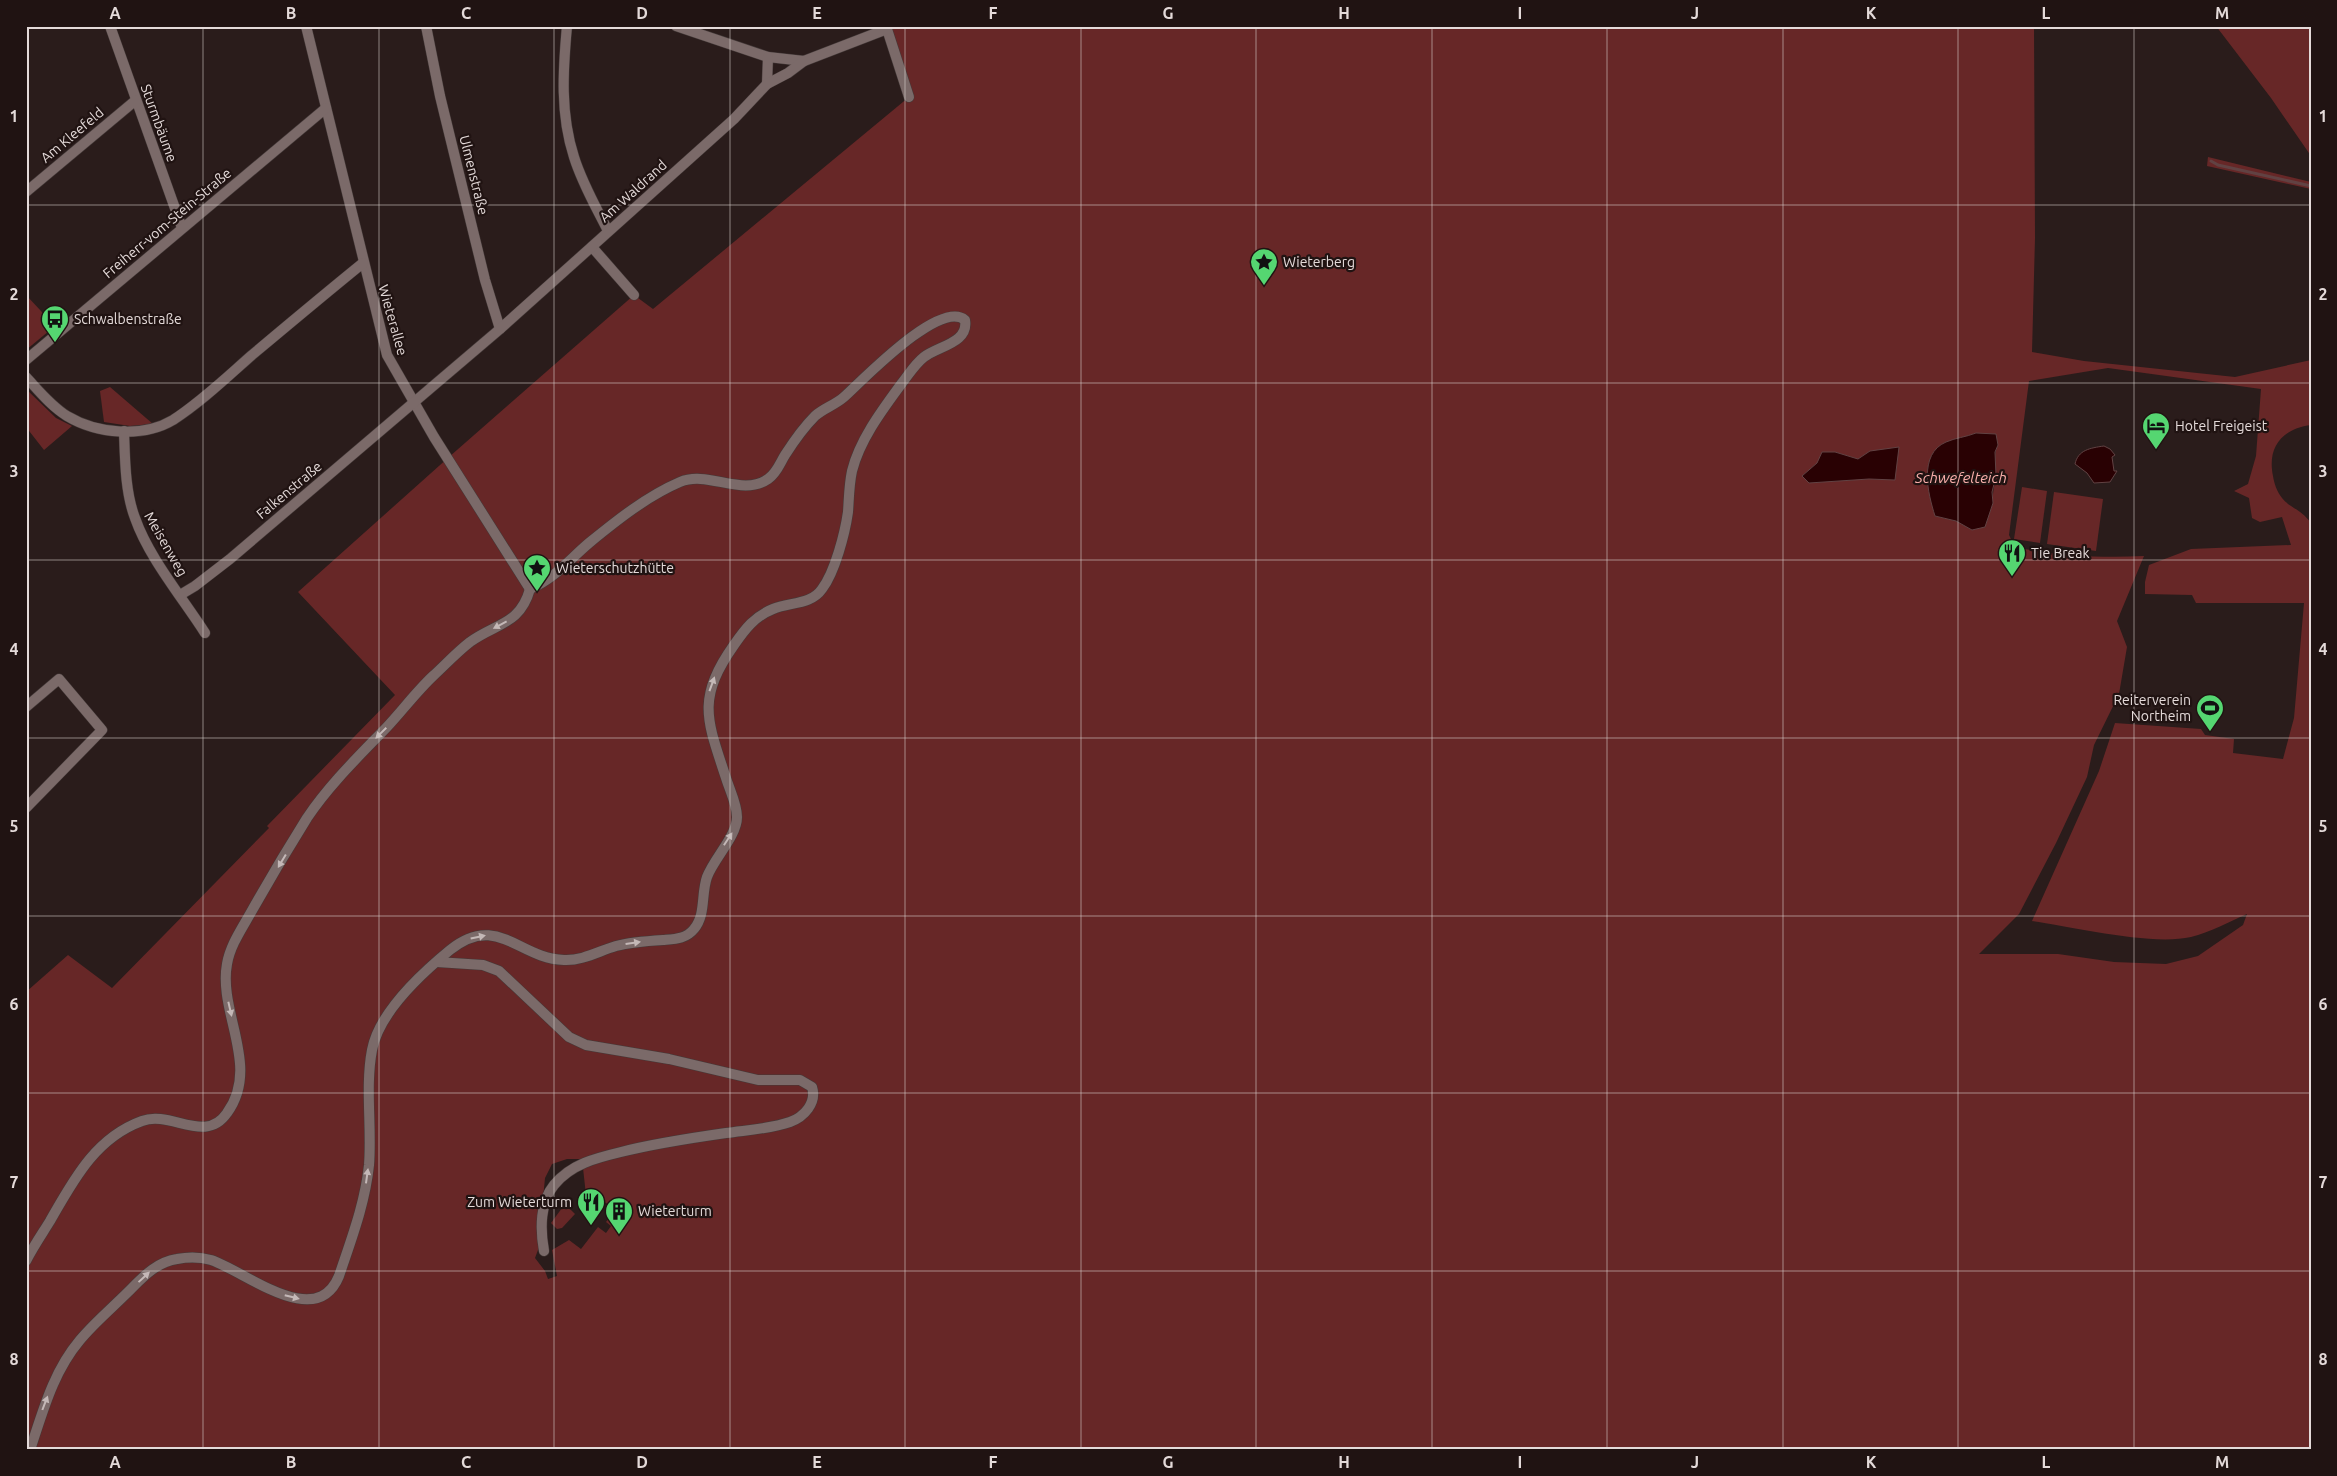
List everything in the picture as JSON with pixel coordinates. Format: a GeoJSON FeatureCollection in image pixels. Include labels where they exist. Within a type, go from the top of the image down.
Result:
{"type":"FeatureCollection","features":[{"type":"Feature","properties":{"kind":"street","name":"Sturmbäume"},"geometry":{"type":"LineString","coordinates":[[110,26],[182,228]]}},
{"type":"Feature","properties":{"kind":"street","name":"Wieterallee"},"geometry":{"type":"LineString","coordinates":[[306,26],[387,354],[414,403],[530,589]]}},
{"type":"Feature","properties":{"kind":"street","name":"Ulmenstraße"},"geometry":{"type":"LineString","coordinates":[[426,26],[440,96],[500,329]]}},
{"type":"Feature","properties":{"kind":"street"},"geometry":{"type":"LineString","coordinates":[[567,26],[563,77],[568,131],[574,156],[584,182],[608,231]]}},
{"type":"Feature","properties":{"kind":"street"},"geometry":{"type":"LineString","coordinates":[[676,26],[724,40],[768,57],[804,60]]}},
{"type":"Feature","properties":{"kind":"street","name":"Am Waldrand"},"geometry":{"type":"LineString","coordinates":[[414,403],[500,329],[734,119],[767,84],[788,74],[804,60],[886,28]]}},
{"type":"Feature","properties":{"kind":"street"},"geometry":{"type":"LineString","coordinates":[[886,28],[909,97]]}},
{"type":"Feature","properties":{"kind":"street"},"geometry":{"type":"LineString","coordinates":[[767,84],[768,57]]}},
{"type":"Feature","properties":{"kind":"street","name":"Am Kleefeld"},"geometry":{"type":"LineString","coordinates":[[26,192],[136,100]]}},
{"type":"Feature","properties":{"kind":"street","name":"Freiherr-vom-Stein-Straße"},"geometry":{"type":"LineString","coordinates":[[26,360],[326,108]]}},
{"type":"Feature","properties":{"kind":"street"},"geometry":{"type":"LineString","coordinates":[[592,247],[634,295]]}},
{"type":"Feature","properties":{"kind":"street"},"geometry":{"type":"LineString","coordinates":[[26,377],[52,405],[68,417],[96,427],[124,431],[135,432],[155,428],[181,414],[363,263]]}},
{"type":"Feature","properties":{"kind":"street"},"geometry":{"type":"LineString","coordinates":[[26,1261],[81,1170],[112,1137],[137,1123],[158,1118],[195,1127],[208,1127],[220,1121],[228,1112],[237,1090],[240,1063],[227,994],[227,965],[232,946],[307,819],[332,784],[426,682],[464,647],[515,616],[524,605],[530,589],[548,581],[588,544],[619,520],[677,483],[701,478],[744,484],[756,484],[766,481],[774,474],[791,446],[816,416],[842,399],[892,353],[945,317],[955,315],[965,320],[966,327],[959,338],[928,354],[912,370],[882,412],[868,436],[854,466],[847,517],[830,576],[822,590],[811,599],[779,607],[757,618],[735,644],[713,681],[708,699],[709,723],[734,800],[737,821],[731,836],[716,857],[708,876],[701,917],[694,930],[681,938],[620,945],[569,960],[546,957],[506,938],[483,935],[460,943],[437,962],[401,998],[382,1024],[374,1042],[371,1060],[370,1152],[366,1186],[339,1276],[332,1289],[321,1297],[312,1300],[268,1289],[223,1265],[205,1259],[178,1258],[160,1264],[118,1302],[74,1348],[48,1396],[30,1450]]}},
{"type":"Feature","properties":{"kind":"street","name":"Falkenstraße"},"geometry":{"type":"LineString","coordinates":[[180,595],[230,559],[414,403]]}},
{"type":"Feature","properties":{"kind":"street","name":"Meisenweg"},"geometry":{"type":"LineString","coordinates":[[124,431],[130,502],[134,518],[141,534],[205,633]]}},
{"type":"Feature","properties":{"kind":"street"},"geometry":{"type":"LineString","coordinates":[[26,707],[59,679],[102,730],[26,808]]}},
{"type":"Feature","properties":{"kind":"street"},"geometry":{"type":"LineString","coordinates":[[437,962],[483,965],[499,971],[569,1037],[579,1043],[669,1059],[758,1080],[800,1080],[812,1087],[811,1104],[802,1115],[792,1121],[761,1128],[662,1142],[583,1162],[556,1182],[548,1196],[542,1222],[544,1250]]}},
{"type":"Feature","properties":{"kind":"shaded area"},"geometry":{"type":"Polygon","coordinates":[[[887,26],[2034,26],[2035,238],[2032,352],[2084,361],[2235,377],[2311,360],[2311,425],[2292,431],[2279,441],[2272,456],[2272,466],[2274,482],[2280,496],[2311,523],[2311,1450],[26,1450],[26,992],[68,955],[112,988],[269,828],[267,826],[395,695],[298,592],[634,295],[653,309],[909,97],[887,26]],[[2108,368],[2029,381],[2009,535],[2015,547],[2079,556],[2144,556],[2117,621],[2127,647],[2119,694],[2094,745],[2087,777],[2056,843],[2019,914],[1979,954],[2058,954],[2114,962],[2166,964],[2198,956],[2243,925],[2247,914],[2198,935],[2174,939],[2112,935],[2032,921],[2099,771],[2115,723],[2201,729],[2205,735],[2234,739],[2233,753],[2283,759],[2294,718],[2304,603],[2196,603],[2192,595],[2145,594],[2145,582],[2149,565],[2191,549],[2291,545],[2282,517],[2260,522],[2252,518],[2249,498],[2234,491],[2248,484],[2256,456],[2261,389],[2108,368]],[[1976,433],[1963,438],[1935,516],[1956,521],[1972,530],[1993,503],[1996,474],[1995,456],[1998,445],[1976,433]],[[1870,451],[1858,459],[1835,452],[1817,463],[1802,476],[1895,480],[1870,451]],[[567,1159],[552,1164],[545,1178],[538,1250],[535,1258],[545,1271],[548,1279],[557,1276],[552,1250],[569,1240],[581,1249],[598,1227],[606,1233],[611,1226],[606,1222],[613,1213],[625,1209],[623,1203],[612,1207],[597,1197],[595,1200],[586,1195],[582,1159],[567,1159]]]}},
{"type":"Feature","properties":{"kind":"shaded area"},"geometry":{"type":"Polygon","coordinates":[[[2216,26],[2311,26],[2311,156],[2271,98],[2216,26]]]}},
{"type":"Feature","properties":{"kind":"shaded area"},"geometry":{"type":"Polygon","coordinates":[[[2208,157],[2311,182],[2311,189],[2207,166],[2208,157]]]}},
{"type":"Feature","properties":{"kind":"shaded area"},"geometry":{"type":"Polygon","coordinates":[[[26,295],[55,326],[26,350],[26,295]]]}},
{"type":"Feature","properties":{"kind":"shaded area"},"geometry":{"type":"Polygon","coordinates":[[[110,387],[153,424],[130,426],[104,422],[100,391],[110,387]]]}},
{"type":"Feature","properties":{"kind":"shaded area"},"geometry":{"type":"Polygon","coordinates":[[[26,389],[56,418],[72,426],[44,450],[26,427],[26,389]]]}},
{"type":"Feature","properties":{"kind":"shaded area"},"geometry":{"type":"Polygon","coordinates":[[[2022,487],[2047,491],[2040,543],[2014,539],[2022,487]]]}},
{"type":"Feature","properties":{"kind":"shaded area"},"geometry":{"type":"Polygon","coordinates":[[[2054,492],[2103,499],[2096,551],[2047,544],[2054,492]]]}},
{"type":"Feature","properties":{"kind":"shaded area"},"geometry":{"type":"Polygon","coordinates":[[[565,1204],[575,1214],[562,1228],[557,1229],[551,1223],[565,1204]]]}},
{"type":"Feature","properties":{"kind":"water","name":"Schwefelteich"},"geometry":{"type":"Polygon","coordinates":[[[1976,433],[1996,434],[1998,445],[1995,452],[1996,476],[1992,492],[1993,503],[1985,527],[1972,530],[1956,521],[1935,516],[1927,475],[1931,456],[1937,448],[1946,442],[1976,433]]]}},
{"type":"Feature","properties":{"kind":"water"},"geometry":{"type":"Polygon","coordinates":[[[2104,446],[2115,455],[2112,457],[2114,471],[2117,471],[2110,482],[2094,483],[2087,473],[2075,464],[2082,453],[2089,449],[2104,446]]]}},
{"type":"Feature","properties":{"kind":"water"},"geometry":{"type":"Polygon","coordinates":[[[1899,447],[1895,480],[1869,479],[1809,483],[1802,476],[1817,463],[1822,452],[1835,452],[1858,459],[1870,451],[1899,447]]]}},
{"type":"Feature","properties":{"kind":"waterway"},"geometry":{"type":"LineString","coordinates":[[2211,161],[2218,165],[2311,186]]}},
{"type":"Feature","properties":{"kind":"place","name":"Wieterberg"},"geometry":{"type":"Point","coordinates":[1264,286]}},
{"type":"Feature","properties":{"kind":"place","name":"Schwalbenstraße"},"geometry":{"type":"Point","coordinates":[55,343]}},
{"type":"Feature","properties":{"kind":"place","name":"Hotel Freigeist"},"geometry":{"type":"Point","coordinates":[2156,450]}},
{"type":"Feature","properties":{"kind":"place","name":"Tie Break"},"geometry":{"type":"Point","coordinates":[2012,577]}},
{"type":"Feature","properties":{"kind":"place","name":"Wieterschutzhütte"},"geometry":{"type":"Point","coordinates":[537,592]}},
{"type":"Feature","properties":{"kind":"place","name":"Reiterverein Northeim"},"geometry":{"type":"Point","coordinates":[2210,732]}},
{"type":"Feature","properties":{"kind":"place","name":"Zum Wieterturm"},"geometry":{"type":"Point","coordinates":[591,1226]}},
{"type":"Feature","properties":{"kind":"place","name":"Wieterturm"},"geometry":{"type":"Point","coordinates":[619,1235]}}]}
